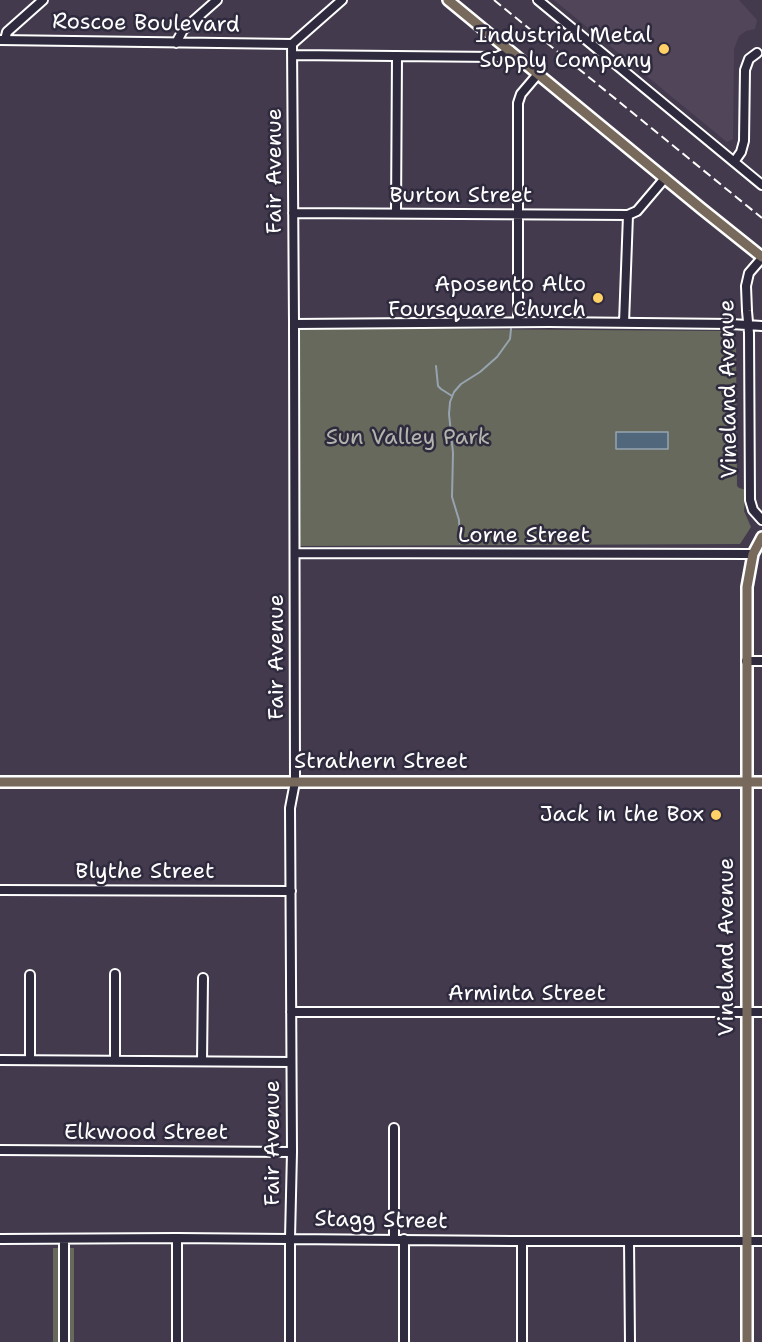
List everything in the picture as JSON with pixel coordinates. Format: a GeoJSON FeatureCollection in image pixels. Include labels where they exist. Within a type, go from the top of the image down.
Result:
{"type":"FeatureCollection","features":[{"type":"Feature","properties":{"kind":"main road"},"geometry":{"type":"LineString","coordinates":[[448,0],[762,257]]}},
{"type":"Feature","properties":{"kind":"main road","name":"Vineland Avenue"},"geometry":{"type":"LineString","coordinates":[[747,1342],[747,587],[753,554],[762,537]]}},
{"type":"Feature","properties":{"kind":"main road","name":"Strathern Street"},"geometry":{"type":"LineString","coordinates":[[0,782],[762,782]]}},
{"type":"Feature","properties":{"kind":"street"},"geometry":{"type":"LineString","coordinates":[[3,40],[7,32],[43,0]]}},
{"type":"Feature","properties":{"kind":"street"},"geometry":{"type":"LineString","coordinates":[[176,43],[183,30],[217,0]]}},
{"type":"Feature","properties":{"kind":"street"},"geometry":{"type":"LineString","coordinates":[[292,44],[342,0]]}},
{"type":"Feature","properties":{"kind":"street"},"geometry":{"type":"LineString","coordinates":[[538,0],[762,185]]}},
{"type":"Feature","properties":{"kind":"street","name":"Roscoe Boulevard"},"geometry":{"type":"LineString","coordinates":[[3,40],[292,44]]}},
{"type":"Feature","properties":{"kind":"street","name":"Fair Avenue"},"geometry":{"type":"LineString","coordinates":[[290,1342],[292,1152],[290,808],[295,782],[292,44]]}},
{"type":"Feature","properties":{"kind":"street"},"geometry":{"type":"LineString","coordinates":[[292,55],[497,57],[510,51]]}},
{"type":"Feature","properties":{"kind":"street"},"geometry":{"type":"LineString","coordinates":[[734,162],[741,152],[744,141],[745,70],[749,59],[760,54]]}},
{"type":"Feature","properties":{"kind":"street"},"geometry":{"type":"LineString","coordinates":[[396,213],[397,56]]}},
{"type":"Feature","properties":{"kind":"street"},"geometry":{"type":"LineString","coordinates":[[518,322],[518,103],[521,94],[538,74]]}},
{"type":"Feature","properties":{"kind":"street"},"geometry":{"type":"LineString","coordinates":[[624,323],[628,215],[637,211],[665,178]]}},
{"type":"Feature","properties":{"kind":"street","name":"Burton Street"},"geometry":{"type":"LineString","coordinates":[[293,213],[628,215]]}},
{"type":"Feature","properties":{"kind":"street","name":"Vineland Avenue"},"geometry":{"type":"LineString","coordinates":[[762,257],[749,273],[747,280],[750,500],[753,510],[762,520]]}},
{"type":"Feature","properties":{"kind":"street"},"geometry":{"type":"LineString","coordinates":[[294,324],[518,322],[762,326]]}},
{"type":"Feature","properties":{"kind":"street","name":"Lorne Street"},"geometry":{"type":"LineString","coordinates":[[295,553],[753,554]]}},
{"type":"Feature","properties":{"kind":"street"},"geometry":{"type":"LineString","coordinates":[[746,661],[762,661]]}},
{"type":"Feature","properties":{"kind":"street","name":"Blythe Street"},"geometry":{"type":"LineString","coordinates":[[0,890],[291,891]]}},
{"type":"Feature","properties":{"kind":"street"},"geometry":{"type":"LineString","coordinates":[[115,974],[115,1060]]}},
{"type":"Feature","properties":{"kind":"street"},"geometry":{"type":"LineString","coordinates":[[30,975],[30,1060]]}},
{"type":"Feature","properties":{"kind":"street"},"geometry":{"type":"LineString","coordinates":[[202,1061],[203,978]]}},
{"type":"Feature","properties":{"kind":"street","name":"Arminta Street"},"geometry":{"type":"LineString","coordinates":[[291,1012],[762,1012]]}},
{"type":"Feature","properties":{"kind":"street"},"geometry":{"type":"LineString","coordinates":[[0,1060],[291,1062]]}},
{"type":"Feature","properties":{"kind":"street"},"geometry":{"type":"LineString","coordinates":[[394,1128],[394,1239]]}},
{"type":"Feature","properties":{"kind":"street","name":"Elkwood Street"},"geometry":{"type":"LineString","coordinates":[[0,1150],[292,1152]]}},
{"type":"Feature","properties":{"kind":"street"},"geometry":{"type":"LineString","coordinates":[[177,1238],[177,1342]]}},
{"type":"Feature","properties":{"kind":"street","name":"Stagg Street"},"geometry":{"type":"LineString","coordinates":[[0,1239],[762,1241]]}},
{"type":"Feature","properties":{"kind":"street"},"geometry":{"type":"LineString","coordinates":[[64,1239],[64,1342]]}},
{"type":"Feature","properties":{"kind":"street"},"geometry":{"type":"LineString","coordinates":[[404,1239],[404,1342]]}},
{"type":"Feature","properties":{"kind":"street"},"geometry":{"type":"LineString","coordinates":[[522,1241],[522,1342]]}},
{"type":"Feature","properties":{"kind":"street"},"geometry":{"type":"LineString","coordinates":[[629,1241],[630,1342]]}},
{"type":"Feature","properties":{"kind":"shaded area","name":"Industrial Metal Supply Company"},"geometry":{"type":"Polygon","coordinates":[[[554,0],[739,0],[757,20],[755,29],[739,36],[734,49],[733,139],[727,142],[554,0]]]}},
{"type":"Feature","properties":{"kind":"green space","name":"Sun Valley Park"},"geometry":{"type":"Polygon","coordinates":[[[299,328],[727,331],[733,334],[736,340],[737,486],[746,490],[744,511],[751,527],[740,544],[299,546],[299,328]]]}},
{"type":"Feature","properties":{"kind":"green space"},"geometry":{"type":"Polygon","coordinates":[[[53,1248],[74,1248],[74,1342],[53,1342],[53,1248]]]}},
{"type":"Feature","properties":{"kind":"water"},"geometry":{"type":"Polygon","coordinates":[[[616,432],[668,432],[668,449],[616,449],[616,432]]]}},
{"type":"Feature","properties":{"kind":"waterway"},"geometry":{"type":"LineString","coordinates":[[460,543],[459,520],[452,497],[453,453],[450,402],[454,392],[461,384],[480,372],[497,357],[510,339],[511,329]]}},
{"type":"Feature","properties":{"kind":"waterway"},"geometry":{"type":"LineString","coordinates":[[436,366],[438,386],[452,396]]}},
{"type":"Feature","properties":{"kind":"railway"},"geometry":{"type":"LineString","coordinates":[[494,0],[762,218]]}},
{"type":"Feature","properties":{"kind":"place","name":"Industrial Metal Supply Company"},"geometry":{"type":"Point","coordinates":[664,49]}},
{"type":"Feature","properties":{"kind":"place","name":"Aposento Alto Foursquare Church"},"geometry":{"type":"Point","coordinates":[598,298]}},
{"type":"Feature","properties":{"kind":"place","name":"Jack in the Box"},"geometry":{"type":"Point","coordinates":[716,815]}}]}
